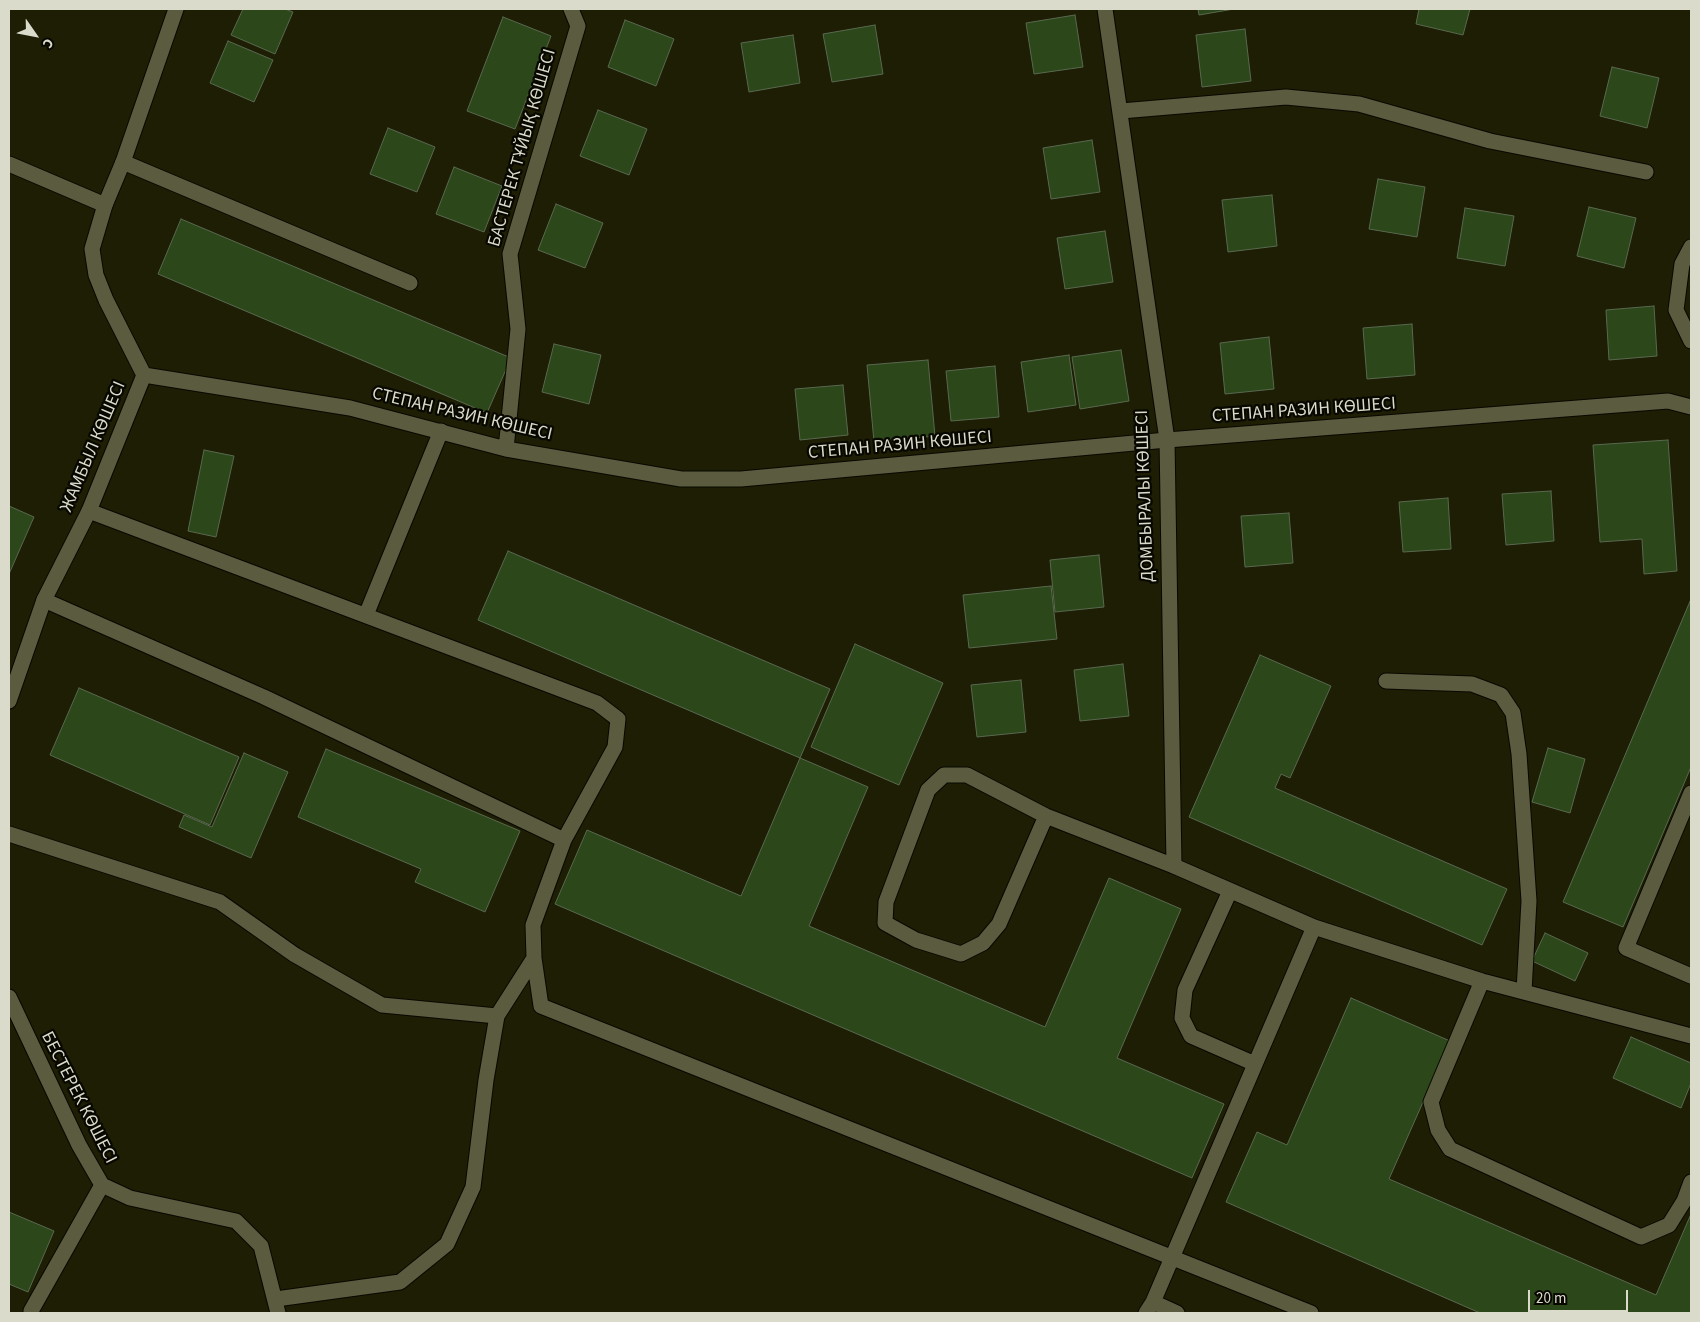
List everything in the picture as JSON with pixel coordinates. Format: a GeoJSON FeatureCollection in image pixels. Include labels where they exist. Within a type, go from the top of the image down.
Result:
{"type":"FeatureCollection","features":[{"type":"Feature","properties":{"kind":"street","name":"ЖАМБЫЛ КӨШЕСІ"},"geometry":{"type":"LineString","coordinates":[[9,701],[44,600],[90,510],[144,375],[106,300],[96,275],[92,250],[105,205],[123,162],[176,9]]}},
{"type":"Feature","properties":{"kind":"street","name":"БАСТЕРЕК ТҰЙЫҚ КӨШЕСІ"},"geometry":{"type":"LineString","coordinates":[[506,449],[518,329],[510,254],[578,26],[571,9]]}},
{"type":"Feature","properties":{"kind":"street","name":"ДОМБЫРАЛЫ КӨШЕСІ"},"geometry":{"type":"LineString","coordinates":[[1105,9],[1167,440],[1174,866]]}},
{"type":"Feature","properties":{"kind":"street"},"geometry":{"type":"LineString","coordinates":[[1121,111],[1286,97],[1359,104],[1490,141],[1646,172]]}},
{"type":"Feature","properties":{"kind":"street"},"geometry":{"type":"LineString","coordinates":[[123,162],[410,283]]}},
{"type":"Feature","properties":{"kind":"street"},"geometry":{"type":"LineString","coordinates":[[9,164],[105,205]]}},
{"type":"Feature","properties":{"kind":"street"},"geometry":{"type":"LineString","coordinates":[[1691,247],[1682,264],[1676,310],[1691,341]]}},
{"type":"Feature","properties":{"kind":"street","name":"СТЕПАН РАЗИН КӨШЕСІ"},"geometry":{"type":"LineString","coordinates":[[144,375],[350,408],[506,449],[681,479],[740,479],[1167,440],[1668,401],[1691,407]]}},
{"type":"Feature","properties":{"kind":"street"},"geometry":{"type":"LineString","coordinates":[[366,615],[441,432]]}},
{"type":"Feature","properties":{"kind":"street"},"geometry":{"type":"LineString","coordinates":[[90,510],[597,703],[618,719],[615,747],[564,840],[533,925],[534,958],[541,1006],[1310,1313]]}},
{"type":"Feature","properties":{"kind":"street"},"geometry":{"type":"LineString","coordinates":[[44,600],[264,697],[564,840]]}},
{"type":"Feature","properties":{"kind":"street"},"geometry":{"type":"LineString","coordinates":[[1386,681],[1472,684],[1501,695],[1513,713],[1519,754],[1529,901],[1524,991]]}},
{"type":"Feature","properties":{"kind":"street"},"geometry":{"type":"LineString","coordinates":[[1046,816],[999,924],[983,944],[961,954],[916,940],[885,923],[886,902],[928,790],[944,775],[967,775],[1046,816],[1174,866],[1314,927],[1482,981],[1691,1036]]}},
{"type":"Feature","properties":{"kind":"street"},"geometry":{"type":"LineString","coordinates":[[1691,793],[1626,948],[1691,976]]}},
{"type":"Feature","properties":{"kind":"street"},"geometry":{"type":"LineString","coordinates":[[9,834],[220,902],[295,955],[382,1005],[497,1016]]}},
{"type":"Feature","properties":{"kind":"street"},"geometry":{"type":"LineString","coordinates":[[1230,891],[1185,990],[1182,1018],[1190,1036],[1255,1064]]}},
{"type":"Feature","properties":{"kind":"street"},"geometry":{"type":"LineString","coordinates":[[1177,1313],[1150,1308],[1314,927]]}},
{"type":"Feature","properties":{"kind":"street"},"geometry":{"type":"LineString","coordinates":[[277,1306],[400,1282],[447,1244],[473,1187],[486,1080],[497,1016],[534,958]]}},
{"type":"Feature","properties":{"kind":"street"},"geometry":{"type":"LineString","coordinates":[[1482,981],[1431,1102],[1438,1130],[1450,1149],[1641,1237],[1669,1225],[1684,1201],[1691,1182]]}},
{"type":"Feature","properties":{"kind":"street","name":"БЕСТЕРЕК КӨШЕСІ"},"geometry":{"type":"LineString","coordinates":[[9,997],[79,1145],[102,1185],[130,1198],[236,1221],[261,1246],[277,1306]]}},
{"type":"Feature","properties":{"kind":"street"},"geometry":{"type":"LineString","coordinates":[[31,1311],[102,1185]]}},
{"type":"Feature","properties":{"kind":"building"},"geometry":{"type":"Polygon","coordinates":[[[243,9],[285,9],[293,12],[275,54],[231,35],[243,9]]]}},
{"type":"Feature","properties":{"kind":"building"},"geometry":{"type":"Polygon","coordinates":[[[1198,9],[1234,9],[1199,15],[1198,9]]]}},
{"type":"Feature","properties":{"kind":"building"},"geometry":{"type":"Polygon","coordinates":[[[1419,9],[1470,9],[1463,35],[1416,24],[1419,9]]]}},
{"type":"Feature","properties":{"kind":"building"},"geometry":{"type":"Polygon","coordinates":[[[1075,15],[1083,67],[1034,74],[1026,23],[1075,15]]]}},
{"type":"Feature","properties":{"kind":"building"},"geometry":{"type":"Polygon","coordinates":[[[503,17],[551,36],[515,129],[467,111],[503,17]]]}},
{"type":"Feature","properties":{"kind":"building"},"geometry":{"type":"Polygon","coordinates":[[[625,20],[674,39],[656,86],[608,67],[625,20]]]}},
{"type":"Feature","properties":{"kind":"building"},"geometry":{"type":"Polygon","coordinates":[[[875,25],[883,74],[832,82],[823,34],[875,25]]]}},
{"type":"Feature","properties":{"kind":"building"},"geometry":{"type":"Polygon","coordinates":[[[1245,29],[1251,81],[1202,87],[1196,35],[1245,29]]]}},
{"type":"Feature","properties":{"kind":"building"},"geometry":{"type":"Polygon","coordinates":[[[793,35],[800,83],[749,92],[741,43],[793,35]]]}},
{"type":"Feature","properties":{"kind":"building"},"geometry":{"type":"Polygon","coordinates":[[[228,41],[273,60],[254,102],[210,83],[228,41]]]}},
{"type":"Feature","properties":{"kind":"building"},"geometry":{"type":"Polygon","coordinates":[[[1612,67],[1659,78],[1647,128],[1600,116],[1612,67]]]}},
{"type":"Feature","properties":{"kind":"building"},"geometry":{"type":"Polygon","coordinates":[[[598,110],[647,129],[629,175],[580,156],[598,110]]]}},
{"type":"Feature","properties":{"kind":"building"},"geometry":{"type":"Polygon","coordinates":[[[388,128],[435,147],[417,192],[370,174],[388,128]]]}},
{"type":"Feature","properties":{"kind":"building"},"geometry":{"type":"Polygon","coordinates":[[[1092,140],[1100,192],[1051,199],[1043,148],[1092,140]]]}},
{"type":"Feature","properties":{"kind":"building"},"geometry":{"type":"Polygon","coordinates":[[[454,167],[502,186],[484,232],[436,214],[454,167]]]}},
{"type":"Feature","properties":{"kind":"building"},"geometry":{"type":"Polygon","coordinates":[[[1378,179],[1425,187],[1417,237],[1369,229],[1378,179]]]}},
{"type":"Feature","properties":{"kind":"building"},"geometry":{"type":"Polygon","coordinates":[[[1272,195],[1277,246],[1228,252],[1222,200],[1272,195]]]}},
{"type":"Feature","properties":{"kind":"building"},"geometry":{"type":"Polygon","coordinates":[[[556,204],[603,223],[585,268],[538,250],[556,204]]]}},
{"type":"Feature","properties":{"kind":"building"},"geometry":{"type":"Polygon","coordinates":[[[1589,207],[1636,218],[1624,268],[1577,256],[1589,207]]]}},
{"type":"Feature","properties":{"kind":"building"},"geometry":{"type":"Polygon","coordinates":[[[1465,208],[1514,216],[1505,266],[1457,258],[1465,208]]]}},
{"type":"Feature","properties":{"kind":"building"},"geometry":{"type":"Polygon","coordinates":[[[181,219],[511,358],[487,413],[158,274],[181,219]]]}},
{"type":"Feature","properties":{"kind":"building"},"geometry":{"type":"Polygon","coordinates":[[[1105,231],[1113,282],[1065,289],[1057,238],[1105,231]]]}},
{"type":"Feature","properties":{"kind":"building"},"geometry":{"type":"Polygon","coordinates":[[[1654,306],[1657,356],[1609,360],[1606,310],[1654,306]]]}},
{"type":"Feature","properties":{"kind":"building"},"geometry":{"type":"Polygon","coordinates":[[[1412,324],[1415,375],[1367,379],[1363,328],[1412,324]]]}},
{"type":"Feature","properties":{"kind":"building"},"geometry":{"type":"Polygon","coordinates":[[[1269,337],[1274,389],[1225,394],[1220,343],[1269,337]]]}},
{"type":"Feature","properties":{"kind":"building"},"geometry":{"type":"Polygon","coordinates":[[[554,344],[601,355],[589,404],[542,392],[554,344]]]}},
{"type":"Feature","properties":{"kind":"building"},"geometry":{"type":"Polygon","coordinates":[[[1121,350],[1129,401],[1080,409],[1072,357],[1121,350]]]}},
{"type":"Feature","properties":{"kind":"building"},"geometry":{"type":"Polygon","coordinates":[[[1069,355],[1076,405],[1028,412],[1021,362],[1069,355]]]}},
{"type":"Feature","properties":{"kind":"building"},"geometry":{"type":"Polygon","coordinates":[[[928,360],[935,436],[874,442],[867,365],[928,360]]]}},
{"type":"Feature","properties":{"kind":"building"},"geometry":{"type":"Polygon","coordinates":[[[995,366],[999,417],[951,421],[946,371],[995,366]]]}},
{"type":"Feature","properties":{"kind":"building"},"geometry":{"type":"Polygon","coordinates":[[[843,385],[848,435],[800,440],[795,389],[843,385]]]}},
{"type":"Feature","properties":{"kind":"building"},"geometry":{"type":"Polygon","coordinates":[[[1668,440],[1677,571],[1644,574],[1642,539],[1600,542],[1593,445],[1668,440]]]}},
{"type":"Feature","properties":{"kind":"building"},"geometry":{"type":"Polygon","coordinates":[[[204,450],[234,456],[216,537],[188,531],[204,450]]]}},
{"type":"Feature","properties":{"kind":"building"},"geometry":{"type":"Polygon","coordinates":[[[1551,491],[1554,541],[1506,545],[1502,494],[1551,491]]]}},
{"type":"Feature","properties":{"kind":"building"},"geometry":{"type":"Polygon","coordinates":[[[1448,498],[1451,549],[1403,552],[1399,502],[1448,498]]]}},
{"type":"Feature","properties":{"kind":"building"},"geometry":{"type":"Polygon","coordinates":[[[9,506],[34,517],[9,574],[9,506]]]}},
{"type":"Feature","properties":{"kind":"building"},"geometry":{"type":"Polygon","coordinates":[[[1289,513],[1293,563],[1245,567],[1241,516],[1289,513]]]}},
{"type":"Feature","properties":{"kind":"building"},"geometry":{"type":"Polygon","coordinates":[[[508,551],[830,689],[800,758],[478,620],[508,551]]]}},
{"type":"Feature","properties":{"kind":"building"},"geometry":{"type":"Polygon","coordinates":[[[1099,555],[1104,607],[1055,612],[1050,560],[1099,555]]]}},
{"type":"Feature","properties":{"kind":"building"},"geometry":{"type":"Polygon","coordinates":[[[1051,586],[1057,639],[969,648],[963,595],[1051,586]]]}},
{"type":"Feature","properties":{"kind":"building"},"geometry":{"type":"Polygon","coordinates":[[[1691,599],[1691,767],[1623,927],[1563,902],[1691,599]]]}},
{"type":"Feature","properties":{"kind":"building"},"geometry":{"type":"Polygon","coordinates":[[[855,644],[943,683],[899,785],[811,747],[855,644]]]}},
{"type":"Feature","properties":{"kind":"building"},"geometry":{"type":"Polygon","coordinates":[[[1260,655],[1331,686],[1290,778],[1281,774],[1275,788],[1507,889],[1482,945],[1189,817],[1260,655]]]}},
{"type":"Feature","properties":{"kind":"building"},"geometry":{"type":"Polygon","coordinates":[[[1123,664],[1129,716],[1080,721],[1074,670],[1123,664]]]}},
{"type":"Feature","properties":{"kind":"building"},"geometry":{"type":"Polygon","coordinates":[[[1021,680],[1026,732],[977,737],[971,685],[1021,680]]]}},
{"type":"Feature","properties":{"kind":"building"},"geometry":{"type":"Polygon","coordinates":[[[79,688],[239,757],[210,825],[50,755],[79,688]]]}},
{"type":"Feature","properties":{"kind":"building"},"geometry":{"type":"Polygon","coordinates":[[[1548,748],[1585,759],[1570,813],[1532,802],[1548,748]]]}},
{"type":"Feature","properties":{"kind":"building"},"geometry":{"type":"Polygon","coordinates":[[[326,749],[520,831],[485,912],[415,882],[421,869],[298,817],[326,749]]]}},
{"type":"Feature","properties":{"kind":"building"},"geometry":{"type":"Polygon","coordinates":[[[244,753],[288,772],[251,858],[179,827],[184,815],[212,827],[244,753]]]}},
{"type":"Feature","properties":{"kind":"building"},"geometry":{"type":"Polygon","coordinates":[[[800,758],[868,787],[809,926],[1045,1027],[1109,878],[1181,909],[1117,1058],[1224,1104],[1192,1178],[555,904],[587,830],[741,896],[800,758]]]}},
{"type":"Feature","properties":{"kind":"building"},"geometry":{"type":"Polygon","coordinates":[[[1545,933],[1588,953],[1575,981],[1532,961],[1545,933]]]}},
{"type":"Feature","properties":{"kind":"building"},"geometry":{"type":"Polygon","coordinates":[[[1351,998],[1450,1041],[1389,1179],[1656,1295],[1691,1214],[1691,1313],[1480,1313],[1226,1202],[1257,1132],[1287,1145],[1351,998]]]}},
{"type":"Feature","properties":{"kind":"building"},"geometry":{"type":"Polygon","coordinates":[[[1631,1037],[1691,1063],[1691,1083],[1681,1108],[1613,1078],[1631,1037]]]}},
{"type":"Feature","properties":{"kind":"building"},"geometry":{"type":"Polygon","coordinates":[[[9,1212],[54,1231],[28,1292],[9,1284],[9,1212]]]}}]}
